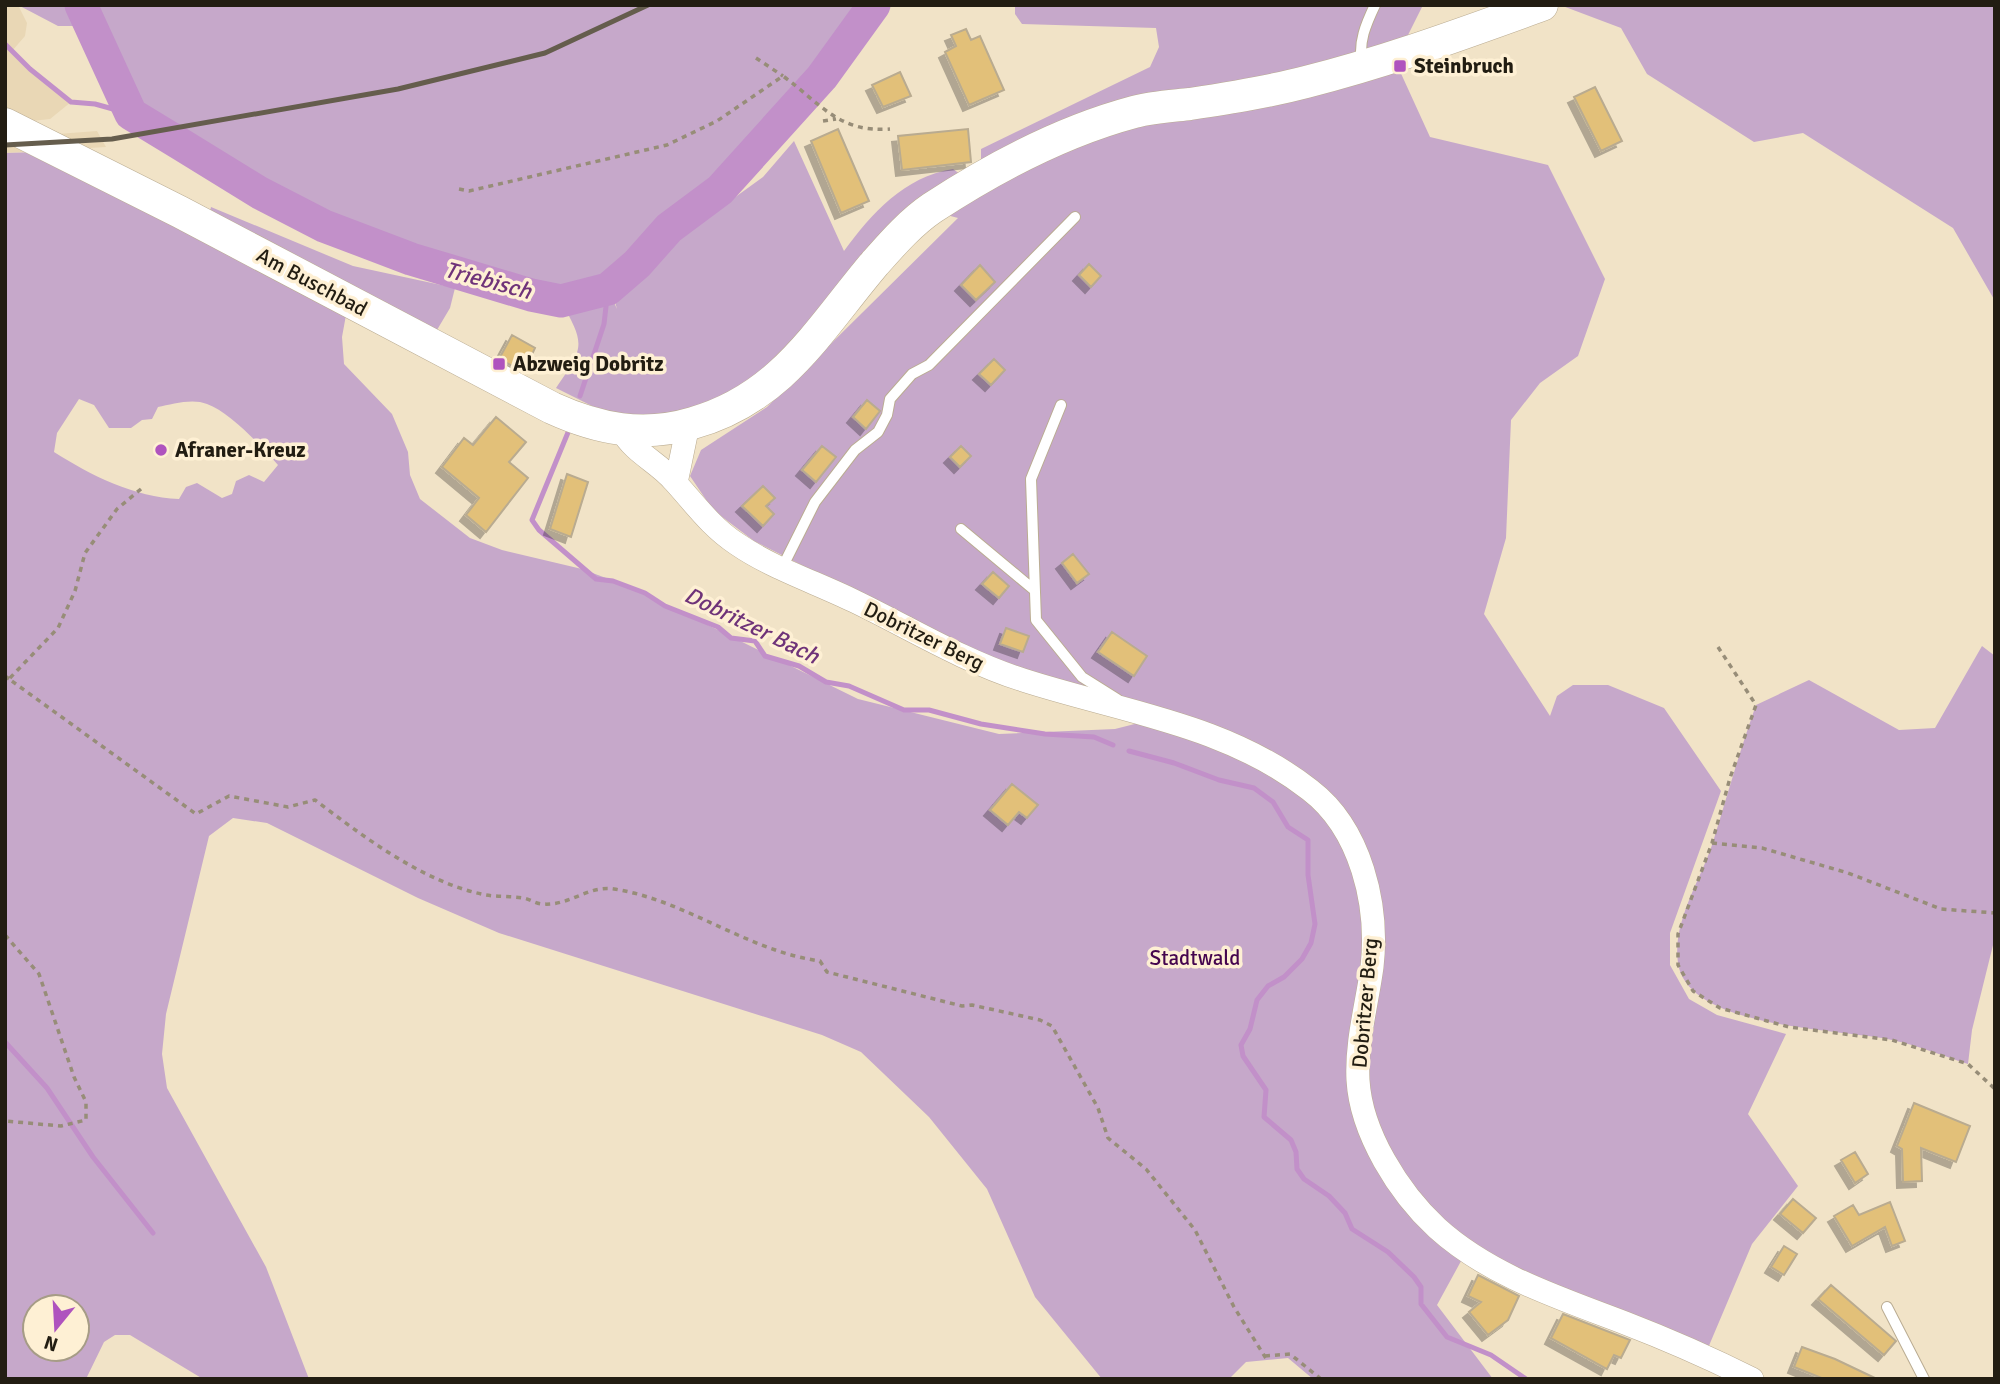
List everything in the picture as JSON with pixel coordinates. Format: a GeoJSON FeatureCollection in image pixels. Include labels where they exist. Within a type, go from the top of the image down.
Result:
{"type":"FeatureCollection","features":[{"type":"Feature","properties":{"kind":"main road","name":"Am Buschbad"},"geometry":{"type":"LineString","coordinates":[[5,124],[180,212],[552,408],[603,428],[622,431],[688,425],[743,405],[774,382],[803,355],[896,239],[928,211],[1030,152],[1135,112],[1251,95],[1363,65],[1542,5]]}},
{"type":"Feature","properties":{"kind":"street"},"geometry":{"type":"LineString","coordinates":[[676,483],[688,425]]}},
{"type":"Feature","properties":{"kind":"street","name":"Dobritzer Berg"},"geometry":{"type":"LineString","coordinates":[[622,431],[630,445],[660,466],[716,528],[755,556],[861,604],[967,660],[1025,681],[1134,710],[1222,738],[1254,753],[1311,790],[1343,823],[1364,878],[1372,922],[1372,965],[1358,1080],[1369,1127],[1416,1206],[1463,1250],[1497,1270],[1685,1346],[1752,1379]]}},
{"type":"Feature","properties":{"kind":"lane"},"geometry":{"type":"LineString","coordinates":[[1363,65],[1360,50],[1375,5]]}},
{"type":"Feature","properties":{"kind":"lane"},"geometry":{"type":"LineString","coordinates":[[782,568],[815,502],[855,450],[878,432],[887,415],[890,399],[912,374],[929,365],[1075,217]]}},
{"type":"Feature","properties":{"kind":"lane"},"geometry":{"type":"LineString","coordinates":[[1060,405],[1031,479],[1036,620],[1082,677],[1134,710]]}},
{"type":"Feature","properties":{"kind":"lane"},"geometry":{"type":"LineString","coordinates":[[961,530],[1033,589]]}},
{"type":"Feature","properties":{"kind":"lane"},"geometry":{"type":"LineString","coordinates":[[1887,1307],[1924,1379]]}},
{"type":"Feature","properties":{"kind":"path"},"geometry":{"type":"LineString","coordinates":[[756,58],[796,85],[836,119],[866,131],[890,129]]}},
{"type":"Feature","properties":{"kind":"path"},"geometry":{"type":"LineString","coordinates":[[459,189],[469,191],[667,145],[717,121],[783,76]]}},
{"type":"Feature","properties":{"kind":"path"},"geometry":{"type":"LineString","coordinates":[[823,121],[836,119]]}},
{"type":"Feature","properties":{"kind":"path"},"geometry":{"type":"LineString","coordinates":[[5,683],[7,677],[58,628],[75,591],[85,553],[117,509],[141,489]]}},
{"type":"Feature","properties":{"kind":"path"},"geometry":{"type":"LineString","coordinates":[[1718,647],[1756,705],[1730,778],[1713,844],[1678,934],[1678,965],[1693,991],[1720,1008],[1789,1027],[1892,1040],[1968,1064],[1995,1089]]}},
{"type":"Feature","properties":{"kind":"path"},"geometry":{"type":"LineString","coordinates":[[7,677],[196,814],[229,796],[288,807],[315,800],[376,846],[450,883],[485,895],[526,898],[542,904],[572,900],[590,889],[613,889],[655,900],[794,958],[820,961],[827,972],[962,1006],[1040,1020],[1052,1026],[1098,1108],[1108,1138],[1146,1169],[1195,1230],[1234,1307],[1266,1358],[1290,1354],[1321,1379]]}},
{"type":"Feature","properties":{"kind":"path"},"geometry":{"type":"LineString","coordinates":[[1713,844],[1762,849],[1848,873],[1941,909],[1995,913]]}},
{"type":"Feature","properties":{"kind":"path"},"geometry":{"type":"LineString","coordinates":[[5,935],[39,974],[86,1102],[86,1120],[61,1126],[5,1121]]}},
{"type":"Feature","properties":{"kind":"shaded area"},"geometry":{"type":"Polygon","coordinates":[[[5,5],[18,5],[27,23],[25,36],[12,51],[71,102],[50,119],[5,124],[5,5]]]}},
{"type":"Feature","properties":{"kind":"shaded area"},"geometry":{"type":"Polygon","coordinates":[[[97,131],[106,147],[5,153],[5,138],[97,131]]]}},
{"type":"Feature","properties":{"kind":"green space"},"geometry":{"type":"Polygon","coordinates":[[[18,5],[874,5],[822,77],[720,190],[669,228],[637,264],[608,289],[617,309],[615,302],[631,290],[641,274],[676,240],[763,177],[794,141],[844,251],[878,210],[904,188],[935,173],[953,169],[968,180],[792,354],[742,394],[678,418],[620,420],[556,388],[577,354],[578,345],[578,337],[561,301],[530,295],[411,259],[324,226],[260,193],[131,114],[86,26],[58,26],[18,5]]]}},
{"type":"Feature","properties":{"kind":"green space","name":"Stadtwald"},"geometry":{"type":"Polygon","coordinates":[[[1015,5],[1423,5],[1408,35],[1408,52],[1393,56],[1430,137],[1548,165],[1605,279],[1578,356],[1540,383],[1511,420],[1506,538],[1484,614],[1550,716],[1557,696],[1573,685],[1608,685],[1664,708],[1721,791],[1670,933],[1670,965],[1689,999],[1717,1015],[1786,1034],[1748,1114],[1798,1186],[1752,1244],[1708,1348],[1466,1252],[1437,1305],[1493,1379],[1313,1379],[1288,1358],[1246,1362],[1229,1379],[1102,1379],[1035,1297],[987,1189],[929,1117],[861,1052],[822,1035],[499,933],[418,898],[267,823],[233,818],[209,836],[166,1014],[162,1054],[167,1088],[266,1267],[309,1379],[203,1379],[130,1335],[115,1335],[104,1342],[86,1379],[5,1379],[5,153],[38,152],[346,315],[342,337],[344,364],[392,414],[408,452],[410,475],[420,499],[470,538],[502,550],[582,569],[635,589],[858,699],[999,734],[1115,729],[1170,715],[1029,673],[975,653],[754,541],[713,510],[690,476],[701,450],[767,407],[958,218],[928,210],[981,178],[981,149],[1150,67],[1159,47],[1156,28],[1022,24],[1015,14],[1015,5]],[[79,399],[57,433],[54,452],[98,477],[130,490],[179,499],[186,487],[197,483],[222,498],[232,494],[236,481],[249,475],[264,482],[278,465],[226,414],[201,402],[158,407],[152,419],[142,420],[131,428],[109,428],[94,405],[79,399]]]}},
{"type":"Feature","properties":{"kind":"green space"},"geometry":{"type":"Polygon","coordinates":[[[1560,5],[1995,5],[1995,301],[1953,228],[1803,133],[1754,142],[1647,74],[1621,28],[1560,5]]]}},
{"type":"Feature","properties":{"kind":"green space"},"geometry":{"type":"Polygon","coordinates":[[[211,207],[353,266],[455,288],[450,308],[434,335],[208,220],[211,207]]]}},
{"type":"Feature","properties":{"kind":"green space"},"geometry":{"type":"Polygon","coordinates":[[[1982,646],[1995,656],[1995,937],[1972,1030],[1968,1064],[1892,1040],[1769,1022],[1736,1013],[1708,1001],[1688,985],[1678,963],[1679,932],[1713,842],[1756,705],[1809,680],[1899,730],[1935,728],[1982,646]]]}},
{"type":"Feature","properties":{"kind":"building"},"geometry":{"type":"Polygon","coordinates":[[[966,29],[971,40],[980,36],[1004,90],[969,105],[945,52],[956,46],[951,35],[966,29]]]}},
{"type":"Feature","properties":{"kind":"building"},"geometry":{"type":"Polygon","coordinates":[[[900,72],[911,96],[883,107],[872,85],[900,72]]]}},
{"type":"Feature","properties":{"kind":"building"},"geometry":{"type":"Polygon","coordinates":[[[1595,87],[1622,141],[1601,151],[1574,97],[1595,87]]]}},
{"type":"Feature","properties":{"kind":"building"},"geometry":{"type":"Polygon","coordinates":[[[838,129],[869,201],[841,213],[811,141],[838,129]]]}},
{"type":"Feature","properties":{"kind":"building"},"geometry":{"type":"Polygon","coordinates":[[[968,129],[971,162],[902,170],[898,136],[968,129]]]}},
{"type":"Feature","properties":{"kind":"building"},"geometry":{"type":"Polygon","coordinates":[[[1089,264],[1101,276],[1091,287],[1079,275],[1089,264]]]}},
{"type":"Feature","properties":{"kind":"building"},"geometry":{"type":"Polygon","coordinates":[[[980,265],[995,282],[976,300],[961,285],[980,265]]]}},
{"type":"Feature","properties":{"kind":"building"},"geometry":{"type":"Polygon","coordinates":[[[512,335],[535,348],[524,372],[499,359],[512,335]]]}},
{"type":"Feature","properties":{"kind":"building"},"geometry":{"type":"Polygon","coordinates":[[[994,359],[1005,370],[991,385],[979,374],[994,359]]]}},
{"type":"Feature","properties":{"kind":"building"},"geometry":{"type":"Polygon","coordinates":[[[867,400],[880,411],[866,429],[853,417],[867,400]]]}},
{"type":"Feature","properties":{"kind":"building"},"geometry":{"type":"Polygon","coordinates":[[[496,417],[526,442],[509,462],[528,478],[486,532],[466,515],[479,498],[442,467],[464,438],[473,445],[496,417]]]}},
{"type":"Feature","properties":{"kind":"building"},"geometry":{"type":"Polygon","coordinates":[[[822,446],[836,457],[816,482],[802,470],[822,446]]]}},
{"type":"Feature","properties":{"kind":"building"},"geometry":{"type":"Polygon","coordinates":[[[961,446],[971,456],[960,467],[950,457],[961,446]]]}},
{"type":"Feature","properties":{"kind":"building"},"geometry":{"type":"Polygon","coordinates":[[[567,474],[588,482],[571,537],[550,529],[567,474]]]}},
{"type":"Feature","properties":{"kind":"building"},"geometry":{"type":"Polygon","coordinates":[[[763,486],[775,498],[766,506],[774,514],[763,526],[742,506],[763,486]]]}},
{"type":"Feature","properties":{"kind":"building"},"geometry":{"type":"Polygon","coordinates":[[[1073,554],[1089,574],[1077,583],[1062,563],[1073,554]]]}},
{"type":"Feature","properties":{"kind":"building"},"geometry":{"type":"Polygon","coordinates":[[[993,572],[1009,586],[999,598],[982,584],[993,572]]]}},
{"type":"Feature","properties":{"kind":"building"},"geometry":{"type":"Polygon","coordinates":[[[1006,628],[1029,636],[1023,652],[1000,644],[1006,628]]]}},
{"type":"Feature","properties":{"kind":"building"},"geometry":{"type":"Polygon","coordinates":[[[1112,632],[1147,656],[1134,676],[1098,652],[1112,632]]]}},
{"type":"Feature","properties":{"kind":"building"},"geometry":{"type":"Polygon","coordinates":[[[1012,784],[1038,805],[1027,818],[1019,812],[1008,825],[990,810],[1012,784]]]}},
{"type":"Feature","properties":{"kind":"building"},"geometry":{"type":"Polygon","coordinates":[[[1914,1103],[1970,1126],[1956,1162],[1921,1148],[1922,1181],[1903,1182],[1902,1149],[1897,1146],[1914,1103]]]}},
{"type":"Feature","properties":{"kind":"building"},"geometry":{"type":"Polygon","coordinates":[[[1855,1152],[1868,1174],[1855,1183],[1841,1160],[1855,1152]]]}},
{"type":"Feature","properties":{"kind":"building"},"geometry":{"type":"Polygon","coordinates":[[[1793,1199],[1816,1218],[1803,1233],[1780,1214],[1793,1199]]]}},
{"type":"Feature","properties":{"kind":"building"},"geometry":{"type":"Polygon","coordinates":[[[1890,1202],[1905,1241],[1892,1246],[1885,1227],[1852,1246],[1834,1216],[1853,1205],[1859,1215],[1890,1202]]]}},
{"type":"Feature","properties":{"kind":"building"},"geometry":{"type":"Polygon","coordinates":[[[1784,1246],[1797,1254],[1784,1275],[1771,1267],[1784,1246]]]}},
{"type":"Feature","properties":{"kind":"building"},"geometry":{"type":"Polygon","coordinates":[[[1478,1275],[1519,1296],[1508,1320],[1488,1335],[1469,1312],[1481,1302],[1468,1296],[1478,1275]]]}},
{"type":"Feature","properties":{"kind":"building"},"geometry":{"type":"Polygon","coordinates":[[[1831,1285],[1896,1341],[1884,1355],[1818,1299],[1831,1285]]]}},
{"type":"Feature","properties":{"kind":"building"},"geometry":{"type":"Polygon","coordinates":[[[1563,1314],[1630,1340],[1621,1358],[1614,1355],[1607,1369],[1551,1338],[1563,1314]]]}},
{"type":"Feature","properties":{"kind":"building"},"geometry":{"type":"Polygon","coordinates":[[[1802,1347],[1877,1379],[1824,1379],[1794,1367],[1802,1347]]]}},
{"type":"Feature","properties":{"kind":"waterway","name":"Triebisch"},"geometry":{"type":"LineString","coordinates":[[81,5],[131,114],[260,193],[324,226],[411,259],[531,295],[561,301],[608,289],[637,264],[669,228],[720,190],[822,77],[874,5]]}},
{"type":"Feature","properties":{"kind":"waterway"},"geometry":{"type":"LineString","coordinates":[[5,44],[30,69],[71,102],[95,104],[131,114]]}},
{"type":"Feature","properties":{"kind":"waterway","name":"Dobritzer Bach"},"geometry":{"type":"LineString","coordinates":[[580,396],[604,324],[608,289]]}},
{"type":"Feature","properties":{"kind":"waterway","name":"Dobritzer Bach"},"geometry":{"type":"LineString","coordinates":[[569,430],[532,520],[539,530],[596,579],[613,581],[645,593],[665,606],[718,627],[731,638],[755,641],[765,656],[799,666],[826,682],[849,686],[904,710],[929,710],[981,724],[1045,734],[1094,737],[1113,745]]}},
{"type":"Feature","properties":{"kind":"waterway","name":"Dobritzer Bach"},"geometry":{"type":"LineString","coordinates":[[1129,751],[1174,763],[1219,780],[1254,788],[1273,802],[1288,827],[1308,840],[1308,875],[1315,924],[1311,943],[1302,959],[1284,977],[1268,986],[1257,1000],[1250,1029],[1241,1045],[1243,1056],[1266,1090],[1264,1117],[1291,1140],[1296,1152],[1297,1169],[1304,1179],[1329,1196],[1345,1213],[1352,1229],[1388,1252],[1414,1277],[1421,1287],[1421,1304],[1447,1337],[1491,1355],[1526,1379]]}},
{"type":"Feature","properties":{"kind":"waterway"},"geometry":{"type":"LineString","coordinates":[[5,1042],[47,1088],[93,1157],[153,1233]]}},
{"type":"Feature","properties":{"kind":"railway"},"geometry":{"type":"LineString","coordinates":[[5,145],[112,139],[398,89],[545,53],[648,5]]}},
{"type":"Feature","properties":{"kind":"place","name":"Steinbruch"},"geometry":{"type":"Point","coordinates":[1400,66]}},
{"type":"Feature","properties":{"kind":"place","name":"Abzweig Dobritz"},"geometry":{"type":"Point","coordinates":[499,364]}},
{"type":"Feature","properties":{"kind":"place","name":"Afraner-Kreuz"},"geometry":{"type":"Point","coordinates":[161,450]}}]}
